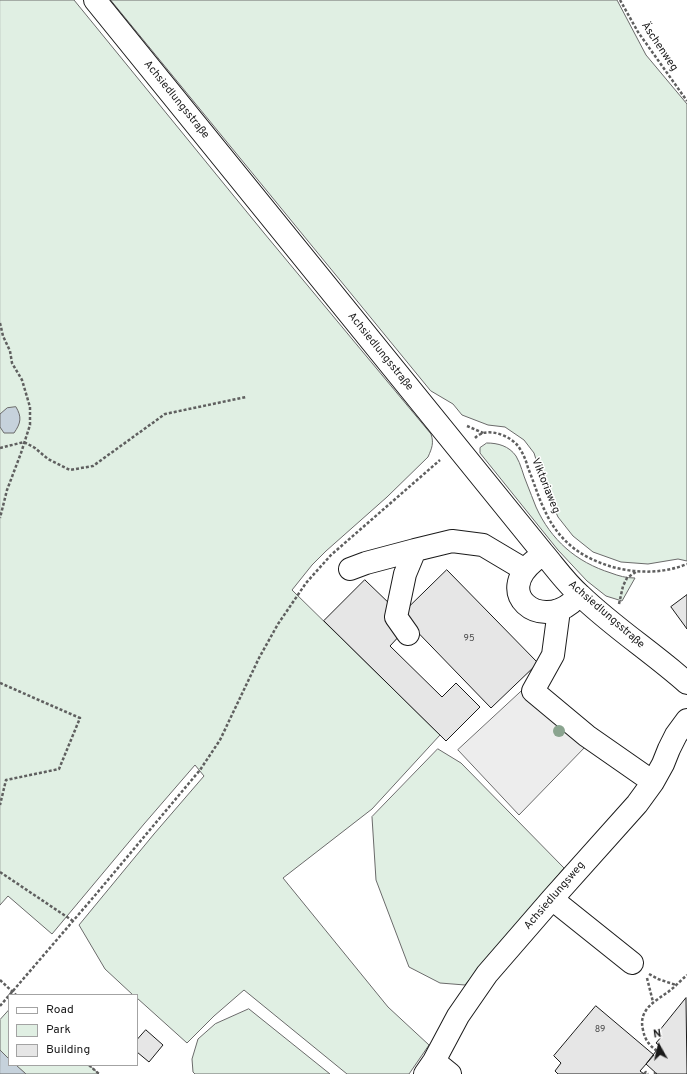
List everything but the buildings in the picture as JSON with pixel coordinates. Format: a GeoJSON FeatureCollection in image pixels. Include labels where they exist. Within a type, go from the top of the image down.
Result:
{"type":"FeatureCollection","features":[{"type":"Feature","properties":{"kind":"street","name":"Achsiedlungsstraße"},"geometry":{"type":"LineString","coordinates":[[95,0],[543,553],[579,595],[627,635],[672,669],[687,683]]}},
{"type":"Feature","properties":{"kind":"street"},"geometry":{"type":"LineString","coordinates":[[350,569],[452,541],[483,545],[525,570]]}},
{"type":"Feature","properties":{"kind":"street"},"geometry":{"type":"LineString","coordinates":[[408,634],[396,617],[405,574],[415,550]]}},
{"type":"Feature","properties":{"kind":"street"},"geometry":{"type":"LineString","coordinates":[[543,553],[522,573],[518,591],[521,600],[530,608],[541,612],[550,612],[565,608],[579,595]]}},
{"type":"Feature","properties":{"kind":"street"},"geometry":{"type":"LineString","coordinates":[[559,610],[553,655],[533,690],[587,736],[654,782]]}},
{"type":"Feature","properties":{"kind":"street","name":"Achsiedlungsweg"},"geometry":{"type":"LineString","coordinates":[[436,1070],[458,1016],[477,987],[552,899],[637,804],[654,782],[676,735],[687,720]]}},
{"type":"Feature","properties":{"kind":"street"},"geometry":{"type":"LineString","coordinates":[[552,899],[632,963]]}},
{"type":"Feature","properties":{"kind":"path","name":"Äschenweg"},"geometry":{"type":"LineString","coordinates":[[620,0],[638,32],[687,101]]}},
{"type":"Feature","properties":{"kind":"path"},"geometry":{"type":"LineString","coordinates":[[0,323],[3,336],[10,351],[12,363],[22,380],[30,407],[30,426],[7,490],[0,518]]}},
{"type":"Feature","properties":{"kind":"path"},"geometry":{"type":"LineString","coordinates":[[0,448],[24,442],[35,448],[48,459],[70,470],[92,466],[165,414],[246,397]]}},
{"type":"Feature","properties":{"kind":"path","name":"Viktoriaweg"},"geometry":{"type":"LineString","coordinates":[[477,437],[483,433],[499,434],[510,439],[518,446],[524,454],[537,493],[553,525],[562,537],[580,552],[611,567],[629,571],[660,571],[687,564]]}},
{"type":"Feature","properties":{"kind":"path"},"geometry":{"type":"LineString","coordinates":[[10,994],[200,770],[220,740],[259,658],[278,624],[317,569],[440,460]]}},
{"type":"Feature","properties":{"kind":"path"},"geometry":{"type":"LineString","coordinates":[[619,606],[622,586],[628,578],[637,571]]}},
{"type":"Feature","properties":{"kind":"path"},"geometry":{"type":"LineString","coordinates":[[0,683],[80,718],[59,769],[6,780],[0,806]]}},
{"type":"Feature","properties":{"kind":"path"},"geometry":{"type":"LineString","coordinates":[[0,872],[73,921]]}},
{"type":"Feature","properties":{"kind":"path"},"geometry":{"type":"LineString","coordinates":[[653,1002],[646,973],[676,985]]}},
{"type":"Feature","properties":{"kind":"path"},"geometry":{"type":"LineString","coordinates":[[656,1051],[648,1044],[643,1033],[642,1016],[653,1002],[669,991],[687,975]]}},
{"type":"Feature","properties":{"kind":"path"},"geometry":{"type":"LineString","coordinates":[[0,980],[15,994]]}},
{"type":"Feature","properties":{"kind":"path"},"geometry":{"type":"LineString","coordinates":[[0,1006],[8,996]]}},
{"type":"Feature","properties":{"kind":"path"},"geometry":{"type":"LineString","coordinates":[[90,1066],[99,1074]]}},
{"type":"Feature","properties":{"kind":"path"},"geometry":{"type":"LineString","coordinates":[[644,1074],[646,1072],[648,1074]]}},
{"type":"Feature","properties":{"kind":"green space"},"geometry":{"type":"Polygon","coordinates":[[[0,0],[74,0],[264,233],[431,434],[432,446],[428,457],[387,497],[326,551],[312,565],[292,590],[440,735],[372,809],[283,878],[388,1007],[429,1045],[409,1074],[347,1074],[244,990],[214,1016],[187,1043],[138,999],[138,994],[132,994],[105,969],[79,925],[204,776],[195,765],[52,934],[8,896],[0,905],[0,0]]]}},
{"type":"Feature","properties":{"kind":"green space"},"geometry":{"type":"Polygon","coordinates":[[[111,0],[617,0],[646,55],[687,104],[687,561],[678,559],[648,564],[621,562],[593,552],[573,536],[558,517],[545,488],[534,453],[524,440],[505,427],[488,425],[462,415],[453,404],[431,391],[111,0]]]}},
{"type":"Feature","properties":{"kind":"green space"},"geometry":{"type":"Polygon","coordinates":[[[487,443],[503,446],[516,456],[542,519],[549,530],[566,548],[587,563],[598,568],[620,576],[635,578],[622,601],[606,596],[587,581],[558,550],[480,453],[480,448],[487,443]]]}},
{"type":"Feature","properties":{"kind":"green space"},"geometry":{"type":"Polygon","coordinates":[[[438,749],[461,763],[564,868],[465,985],[440,983],[409,967],[376,880],[372,817],[438,749]]]}},
{"type":"Feature","properties":{"kind":"green space"},"geometry":{"type":"Polygon","coordinates":[[[249,1009],[330,1074],[195,1074],[193,1072],[192,1059],[198,1039],[215,1024],[249,1009]]]}},
{"type":"Feature","properties":{"kind":"green space"},"geometry":{"type":"Polygon","coordinates":[[[8,1011],[8,1058],[0,1050],[0,1020],[8,1011]]]}},
{"type":"Feature","properties":{"kind":"green space"},"geometry":{"type":"Polygon","coordinates":[[[17,1066],[90,1066],[99,1074],[26,1074],[17,1066]]]}},
{"type":"Feature","properties":{"kind":"shaded area"},"geometry":{"type":"Polygon","coordinates":[[[16,407],[20,417],[18,426],[14,433],[4,433],[0,427],[0,414],[7,408],[16,407]]]}},
{"type":"Feature","properties":{"kind":"shaded area"},"geometry":{"type":"Polygon","coordinates":[[[525,688],[587,745],[519,815],[458,750],[525,688]]]}},
{"type":"Feature","properties":{"kind":"shaded area"},"geometry":{"type":"Polygon","coordinates":[[[0,1050],[8,1058],[8,1066],[17,1066],[26,1074],[0,1074],[0,1050]]]}}]}
